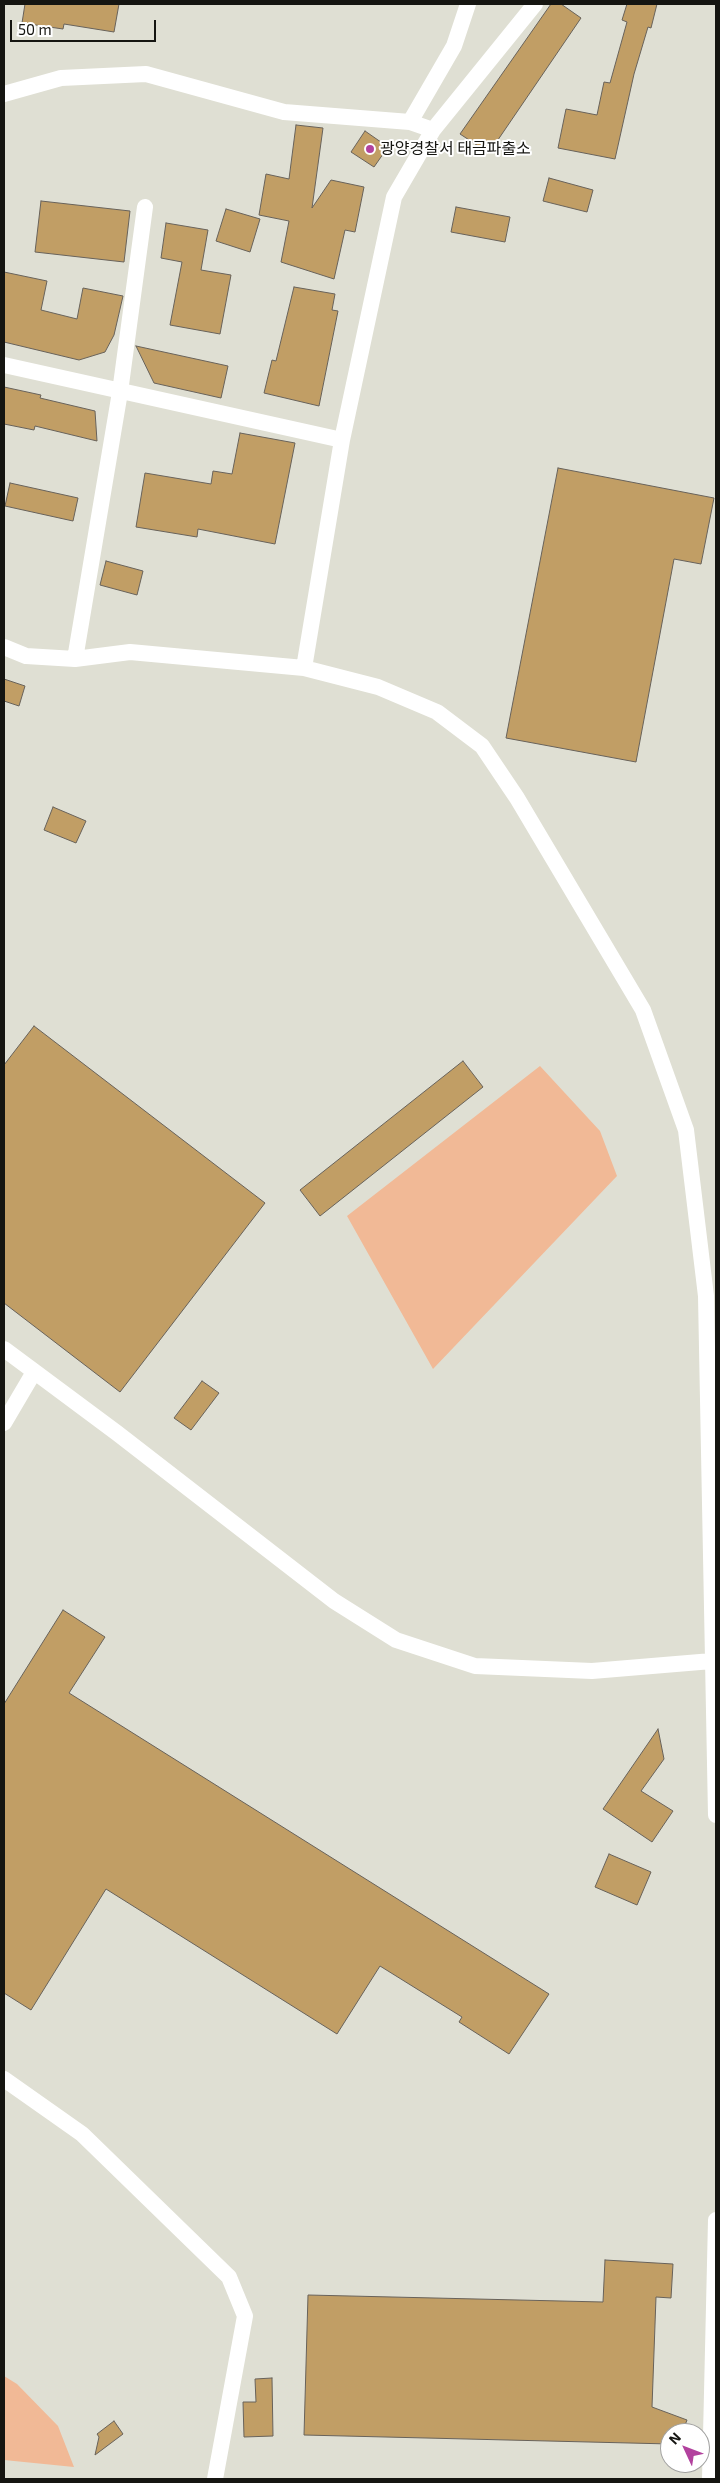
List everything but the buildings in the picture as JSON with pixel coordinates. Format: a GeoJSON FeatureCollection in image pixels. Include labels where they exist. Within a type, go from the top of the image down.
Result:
{"type":"FeatureCollection","features":[{"type":"Feature","properties":{"kind":"street"},"geometry":{"type":"LineString","coordinates":[[410,122],[454,46],[468,4]]}},
{"type":"Feature","properties":{"kind":"street"},"geometry":{"type":"LineString","coordinates":[[304,668],[342,440],[394,197],[433,130],[536,4]]}},
{"type":"Feature","properties":{"kind":"street"},"geometry":{"type":"LineString","coordinates":[[4,94],[61,78],[146,74],[284,112],[410,122],[433,130]]}},
{"type":"Feature","properties":{"kind":"street"},"geometry":{"type":"LineString","coordinates":[[75,659],[120,392],[145,207]]}},
{"type":"Feature","properties":{"kind":"street"},"geometry":{"type":"LineString","coordinates":[[4,365],[342,440]]}},
{"type":"Feature","properties":{"kind":"street"},"geometry":{"type":"LineString","coordinates":[[4,647],[26,656],[75,659],[130,652],[304,668],[378,687],[438,712],[482,746],[517,798],[643,1010],[686,1130],[706,1296],[716,1815]]}},
{"type":"Feature","properties":{"kind":"street"},"geometry":{"type":"LineString","coordinates":[[4,1349],[334,1601],[396,1640],[475,1666],[592,1670],[712,1661]]}},
{"type":"Feature","properties":{"kind":"street"},"geometry":{"type":"LineString","coordinates":[[4,1423],[34,1372]]}},
{"type":"Feature","properties":{"kind":"street"},"geometry":{"type":"LineString","coordinates":[[4,2079],[82,2134],[229,2277],[245,2316],[215,2479]]}},
{"type":"Feature","properties":{"kind":"street"},"geometry":{"type":"LineString","coordinates":[[710,2479],[716,2220]]}},
{"type":"Feature","properties":{"kind":"shaded area"},"geometry":{"type":"Polygon","coordinates":[[[540,1066],[600,1131],[617,1176],[433,1369],[347,1216],[540,1066]]]}},
{"type":"Feature","properties":{"kind":"shaded area"},"geometry":{"type":"Polygon","coordinates":[[[4,2376],[17,2384],[58,2426],[74,2467],[4,2460],[4,2376]]]}},
{"type":"Feature","properties":{"kind":"place","name":"광양경찰서 태금파출소"},"geometry":{"type":"Point","coordinates":[370,149]}}]}
